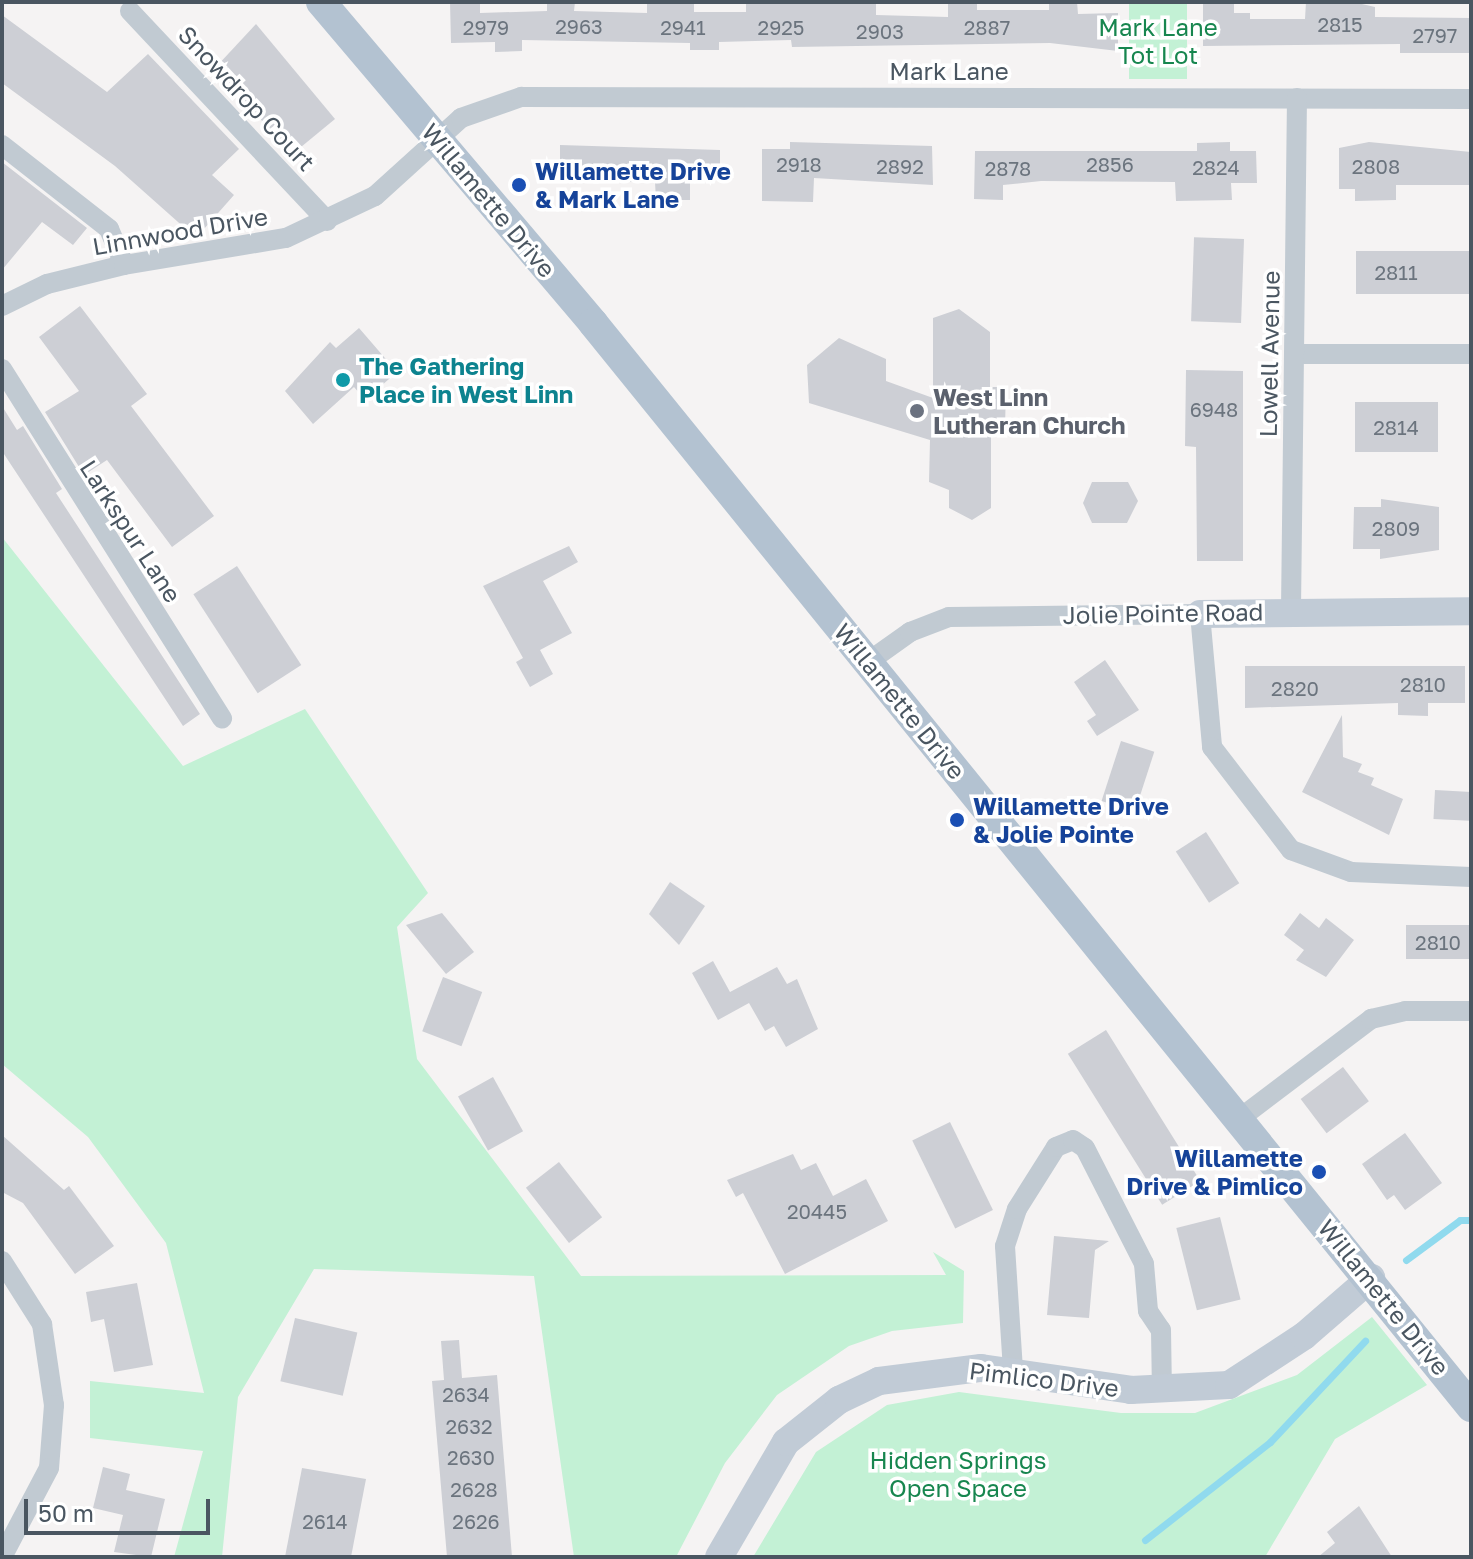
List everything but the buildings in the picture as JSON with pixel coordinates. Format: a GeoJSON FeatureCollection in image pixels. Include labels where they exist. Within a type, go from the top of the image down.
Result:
{"type":"FeatureCollection","features":[{"type":"Feature","properties":{"kind":"main road","name":"Willamette Drive"},"geometry":{"type":"LineString","coordinates":[[321,2],[868,662],[1371,1278],[1471,1407]]}},
{"type":"Feature","properties":{"kind":"street","name":"Snowdrop Court"},"geometry":{"type":"LineString","coordinates":[[130,11],[327,221]]}},
{"type":"Feature","properties":{"kind":"street","name":"Mark Lane"},"geometry":{"type":"LineString","coordinates":[[437,139],[461,118],[521,97],[1471,99]]}},
{"type":"Feature","properties":{"kind":"street","name":"Lowell Avenue"},"geometry":{"type":"LineString","coordinates":[[1291,610],[1297,98]]}},
{"type":"Feature","properties":{"kind":"street","name":"Linnwood Drive"},"geometry":{"type":"LineString","coordinates":[[2,306],[47,284],[124,265],[222,254],[327,221],[399,180],[437,139]]}},
{"type":"Feature","properties":{"kind":"street"},"geometry":{"type":"LineString","coordinates":[[2,145],[109,229],[124,265]]}},
{"type":"Feature","properties":{"kind":"street"},"geometry":{"type":"LineString","coordinates":[[1296,354],[1471,354]]}},
{"type":"Feature","properties":{"kind":"street","name":"Larkspur Lane"},"geometry":{"type":"LineString","coordinates":[[2,369],[222,718]]}},
{"type":"Feature","properties":{"kind":"street","name":"Jolie Pointe Road"},"geometry":{"type":"LineString","coordinates":[[868,662],[910,632],[949,617],[1291,610],[1471,611]]}},
{"type":"Feature","properties":{"kind":"street"},"geometry":{"type":"LineString","coordinates":[[1200,614],[1212,747],[1291,850],[1351,872],[1471,877]]}},
{"type":"Feature","properties":{"kind":"street"},"geometry":{"type":"LineString","coordinates":[[1239,1119],[1371,1019],[1405,1011],[1471,1011]]}},
{"type":"Feature","properties":{"kind":"street"},"geometry":{"type":"LineString","coordinates":[[1013,1370],[1005,1246],[1056,1147],[1073,1140],[1085,1148],[1144,1264],[1148,1311],[1161,1330],[1162,1392]]}},
{"type":"Feature","properties":{"kind":"street"},"geometry":{"type":"LineString","coordinates":[[2,1261],[42,1324],[54,1405],[49,1468],[2,1557]]}},
{"type":"Feature","properties":{"kind":"street","name":"Pimlico Drive"},"geometry":{"type":"LineString","coordinates":[[719,1557],[786,1442],[839,1400],[927,1371],[1013,1370],[1162,1392],[1229,1385],[1252,1373],[1371,1278]]}},
{"type":"Feature","properties":{"kind":"green space","name":"Mark Lane Tot Lot"},"geometry":{"type":"Polygon","coordinates":[[[1129,2],[1187,2],[1187,79],[1129,79],[1129,2]]]}},
{"type":"Feature","properties":{"kind":"green space"},"geometry":{"type":"Polygon","coordinates":[[[2,537],[183,766],[305,709],[428,893],[397,927],[417,1059],[581,1276],[946,1275],[933,1252],[964,1271],[963,1323],[892,1331],[849,1346],[777,1395],[725,1463],[676,1557],[574,1557],[534,1276],[314,1269],[238,1397],[222,1557],[174,1557],[203,1451],[90,1438],[90,1381],[204,1393],[166,1243],[88,1137],[2,1064],[2,537]]]}},
{"type":"Feature","properties":{"kind":"green space","name":"Hidden Springs Open Space"},"geometry":{"type":"Polygon","coordinates":[[[1372,1317],[1427,1385],[1335,1439],[1265,1557],[753,1557],[816,1452],[887,1405],[959,1392],[1121,1413],[1195,1413],[1297,1375],[1372,1317]]]}},
{"type":"Feature","properties":{"kind":"waterway"},"geometry":{"type":"LineString","coordinates":[[1406,1260],[1460,1220],[1471,1220]]}},
{"type":"Feature","properties":{"kind":"waterway"},"geometry":{"type":"LineString","coordinates":[[1145,1540],[1270,1442],[1365,1341]]}},
{"type":"Feature","properties":{"kind":"place","name":"Willamette Drive & Mark Lane"},"geometry":{"type":"Point","coordinates":[519,185]}},
{"type":"Feature","properties":{"kind":"place","name":"The Gathering Place in West Linn"},"geometry":{"type":"Point","coordinates":[343,380]}},
{"type":"Feature","properties":{"kind":"place","name":"West Linn Lutheran Church"},"geometry":{"type":"Point","coordinates":[917,411]}},
{"type":"Feature","properties":{"kind":"place","name":"Willamette Drive & Jolie Pointe"},"geometry":{"type":"Point","coordinates":[957,820]}},
{"type":"Feature","properties":{"kind":"place","name":"Willamette Drive & Pimlico"},"geometry":{"type":"Point","coordinates":[1319,1172]}}]}
